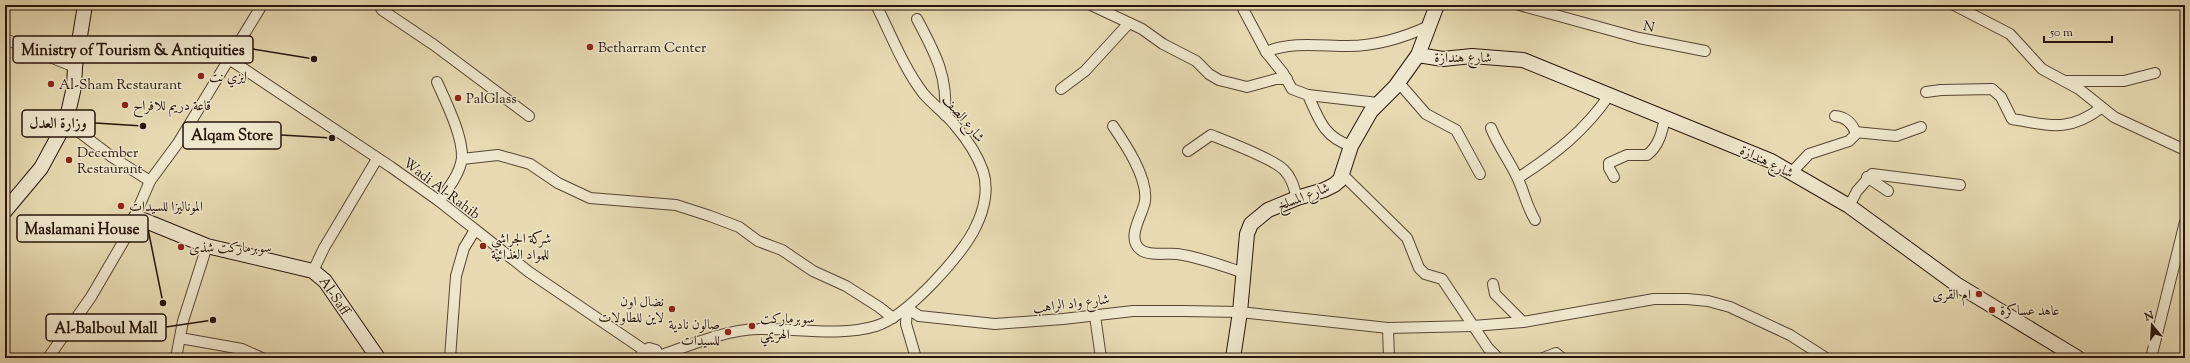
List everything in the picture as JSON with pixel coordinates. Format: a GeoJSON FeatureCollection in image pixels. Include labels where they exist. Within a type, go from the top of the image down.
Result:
{"type":"FeatureCollection","features":[{"type":"Feature","properties":{"kind":"street"},"geometry":{"type":"LineString","coordinates":[[5,211],[41,168],[66,122],[74,86],[74,67],[85,5]]}},
{"type":"Feature","properties":{"kind":"street"},"geometry":{"type":"LineString","coordinates":[[48,358],[91,297],[136,217],[150,181],[182,136],[262,5]]}},
{"type":"Feature","properties":{"kind":"street"},"geometry":{"type":"LineString","coordinates":[[379,5],[382,10],[434,45],[529,116]]}},
{"type":"Feature","properties":{"kind":"street","name":"شارع الصف"},"geometry":{"type":"LineString","coordinates":[[876,5],[910,73],[924,93],[945,115],[974,151],[982,168],[986,189],[982,212],[976,228],[961,249],[907,308]]}},
{"type":"Feature","properties":{"kind":"street"},"geometry":{"type":"LineString","coordinates":[[1091,5],[1142,28],[1163,44],[1196,61],[1209,74],[1219,80],[1247,87],[1276,79],[1287,79]]}},
{"type":"Feature","properties":{"kind":"street"},"geometry":{"type":"LineString","coordinates":[[1241,5],[1266,52],[1287,79],[1292,89],[1308,95],[1378,102]]}},
{"type":"Feature","properties":{"kind":"street","name":"شارع المسلخ"},"geometry":{"type":"LineString","coordinates":[[1233,358],[1240,312],[1247,234],[1251,224],[1268,210],[1334,185],[1343,174],[1352,146],[1371,110],[1399,83],[1418,55],[1437,5]]}},
{"type":"Feature","properties":{"kind":"street","name":"N"},"geometry":{"type":"LineString","coordinates":[[1519,5],[1639,38],[1705,51]]}},
{"type":"Feature","properties":{"kind":"street"},"geometry":{"type":"LineString","coordinates":[[1954,5],[2010,34],[2042,69],[2079,89],[2101,108],[2140,130],[2185,150]]}},
{"type":"Feature","properties":{"kind":"street"},"geometry":{"type":"LineString","coordinates":[[917,19],[932,48],[944,80],[947,98],[945,115]]}},
{"type":"Feature","properties":{"kind":"street"},"geometry":{"type":"LineString","coordinates":[[1061,89],[1085,72],[1129,23]]}},
{"type":"Feature","properties":{"kind":"street"},"geometry":{"type":"LineString","coordinates":[[1266,52],[1282,46],[1349,46],[1377,44],[1409,35],[1429,26]]}},
{"type":"Feature","properties":{"kind":"street"},"geometry":{"type":"LineString","coordinates":[[5,39],[74,67]]}},
{"type":"Feature","properties":{"kind":"street","name":"شارع هندازة"},"geometry":{"type":"LineString","coordinates":[[1418,55],[1443,59],[1480,57],[1523,60],[1610,94],[1771,161],[1849,206],[1956,284],[2078,358]]}},
{"type":"Feature","properties":{"kind":"street","name":"Wadi Al-Rahib"},"geometry":{"type":"LineString","coordinates":[[229,59],[439,201],[528,272],[642,354],[654,349],[660,357],[692,345],[757,328],[844,331],[877,326],[893,318],[907,308]]}},
{"type":"Feature","properties":{"kind":"street"},"geometry":{"type":"LineString","coordinates":[[2066,81],[2124,82],[2155,73]]}},
{"type":"Feature","properties":{"kind":"street"},"geometry":{"type":"LineString","coordinates":[[437,82],[457,132],[462,159],[454,180],[439,201]]}},
{"type":"Feature","properties":{"kind":"street"},"geometry":{"type":"LineString","coordinates":[[1399,83],[1426,114],[1456,130],[1480,174]]}},
{"type":"Feature","properties":{"kind":"street"},"geometry":{"type":"LineString","coordinates":[[1926,92],[1941,90],[1992,89],[2001,97],[2012,119],[2048,125],[2073,124],[2086,119],[2101,108]]}},
{"type":"Feature","properties":{"kind":"street"},"geometry":{"type":"LineString","coordinates":[[1518,178],[1557,152],[1596,116],[1610,94]]}},
{"type":"Feature","properties":{"kind":"street"},"geometry":{"type":"LineString","coordinates":[[1308,95],[1328,133],[1339,142],[1352,146]]}},
{"type":"Feature","properties":{"kind":"street"},"geometry":{"type":"LineString","coordinates":[[1835,116],[1848,122],[1855,132],[1896,136],[1921,127]]}},
{"type":"Feature","properties":{"kind":"street"},"geometry":{"type":"LineString","coordinates":[[1614,177],[1609,168],[1610,163],[1628,155],[1647,155],[1654,150],[1661,134],[1665,118]]}},
{"type":"Feature","properties":{"kind":"street"},"geometry":{"type":"LineString","coordinates":[[66,122],[112,157],[150,181]]}},
{"type":"Feature","properties":{"kind":"street"},"geometry":{"type":"LineString","coordinates":[[1113,126],[1144,184],[1144,202],[1135,232],[1135,240],[1140,250],[1146,253],[1186,256],[1244,273]]}},
{"type":"Feature","properties":{"kind":"street"},"geometry":{"type":"LineString","coordinates":[[1491,128],[1499,147],[1518,178],[1526,205],[1535,220]]}},
{"type":"Feature","properties":{"kind":"street"},"geometry":{"type":"LineString","coordinates":[[1791,173],[1809,154],[1849,142],[1856,134],[1855,132]]}},
{"type":"Feature","properties":{"kind":"street"},"geometry":{"type":"LineString","coordinates":[[1188,151],[1211,135],[1251,152],[1284,169],[1292,180],[1297,198]]}},
{"type":"Feature","properties":{"kind":"street"},"geometry":{"type":"LineString","coordinates":[[462,159],[477,156],[498,155],[530,164],[558,183],[590,198],[676,205],[710,216],[739,227],[758,241],[782,250],[813,271],[846,286],[879,307],[893,318]]}},
{"type":"Feature","properties":{"kind":"street"},"geometry":{"type":"LineString","coordinates":[[313,271],[328,241],[377,159]]}},
{"type":"Feature","properties":{"kind":"street"},"geometry":{"type":"LineString","coordinates":[[1343,174],[1407,238],[1419,268],[1425,274],[1442,279],[1473,326],[1498,358]]}},
{"type":"Feature","properties":{"kind":"street"},"geometry":{"type":"LineString","coordinates":[[1849,206],[1867,177],[1872,174],[1960,184]]}},
{"type":"Feature","properties":{"kind":"street"},"geometry":{"type":"LineString","coordinates":[[1867,177],[1888,191]]}},
{"type":"Feature","properties":{"kind":"street","name":"Al-Saff"},"geometry":{"type":"LineString","coordinates":[[136,217],[207,246],[313,271],[326,281],[378,358]]}},
{"type":"Feature","properties":{"kind":"street"},"geometry":{"type":"LineString","coordinates":[[2151,358],[2185,222]]}},
{"type":"Feature","properties":{"kind":"street"},"geometry":{"type":"LineString","coordinates":[[450,358],[456,276],[464,248],[475,230]]}},
{"type":"Feature","properties":{"kind":"street"},"geometry":{"type":"LineString","coordinates":[[176,358],[183,321],[207,246]]}},
{"type":"Feature","properties":{"kind":"street"},"geometry":{"type":"LineString","coordinates":[[1493,284],[1496,294],[1523,322]]}},
{"type":"Feature","properties":{"kind":"street","name":"شارع واد الراهب"},"geometry":{"type":"LineString","coordinates":[[907,308],[919,316],[995,324],[1095,316],[1133,310],[1240,312],[1388,328],[1473,326],[1523,322],[1654,299],[1708,301],[1730,307],[1790,335],[1826,358]]}},
{"type":"Feature","properties":{"kind":"street"},"geometry":{"type":"LineString","coordinates":[[907,308],[906,324],[916,358]]}},
{"type":"Feature","properties":{"kind":"street"},"geometry":{"type":"LineString","coordinates":[[1095,316],[1101,358]]}},
{"type":"Feature","properties":{"kind":"street"},"geometry":{"type":"LineString","coordinates":[[1388,328],[1389,358]]}},
{"type":"Feature","properties":{"kind":"street"},"geometry":{"type":"LineString","coordinates":[[180,338],[242,349],[262,358]]}},
{"type":"Feature","properties":{"kind":"street"},"geometry":{"type":"LineString","coordinates":[[1543,358],[1556,353],[1562,358]]}},
{"type":"Feature","properties":{"kind":"place","name":"Betharram Center"},"geometry":{"type":"Point","coordinates":[590,47]}},
{"type":"Feature","properties":{"kind":"place","name":"Ministry of Tourism & Antiquities"},"geometry":{"type":"Point","coordinates":[314,59]}},
{"type":"Feature","properties":{"kind":"place","name":"ايزي نت"},"geometry":{"type":"Point","coordinates":[201,76]}},
{"type":"Feature","properties":{"kind":"place","name":"Al-Sham Restaurant"},"geometry":{"type":"Point","coordinates":[51,84]}},
{"type":"Feature","properties":{"kind":"place","name":"PalGlass"},"geometry":{"type":"Point","coordinates":[458,98]}},
{"type":"Feature","properties":{"kind":"place","name":"قاعة دريم للافراح"},"geometry":{"type":"Point","coordinates":[125,105]}},
{"type":"Feature","properties":{"kind":"place","name":"وزارة العدل"},"geometry":{"type":"Point","coordinates":[143,126]}},
{"type":"Feature","properties":{"kind":"place","name":"Alqam Store"},"geometry":{"type":"Point","coordinates":[332,138]}},
{"type":"Feature","properties":{"kind":"place","name":"December Restaurant"},"geometry":{"type":"Point","coordinates":[69,160]}},
{"type":"Feature","properties":{"kind":"place","name":"الموناليزا للسيدات"},"geometry":{"type":"Point","coordinates":[121,206]}},
{"type":"Feature","properties":{"kind":"place","name":"شركة الجراشي للمواد الغذائية"},"geometry":{"type":"Point","coordinates":[483,246]}},
{"type":"Feature","properties":{"kind":"place","name":"سوبرماركت شذى"},"geometry":{"type":"Point","coordinates":[181,247]}},
{"type":"Feature","properties":{"kind":"place","name":"ام القرى"},"geometry":{"type":"Point","coordinates":[1979,294]}},
{"type":"Feature","properties":{"kind":"place","name":"Maslamani House"},"geometry":{"type":"Point","coordinates":[163,303]}},
{"type":"Feature","properties":{"kind":"place","name":"نضال اون لاين للطاولات"},"geometry":{"type":"Point","coordinates":[672,309]}},
{"type":"Feature","properties":{"kind":"place","name":"عاهد عساكرة"},"geometry":{"type":"Point","coordinates":[1992,310]}},
{"type":"Feature","properties":{"kind":"place","name":"Al-Balboul Mall"},"geometry":{"type":"Point","coordinates":[213,320]}},
{"type":"Feature","properties":{"kind":"place","name":"سوبرماركت الهريمي"},"geometry":{"type":"Point","coordinates":[752,326]}},
{"type":"Feature","properties":{"kind":"place","name":"صالون نادية للسيدات"},"geometry":{"type":"Point","coordinates":[728,332]}}]}
